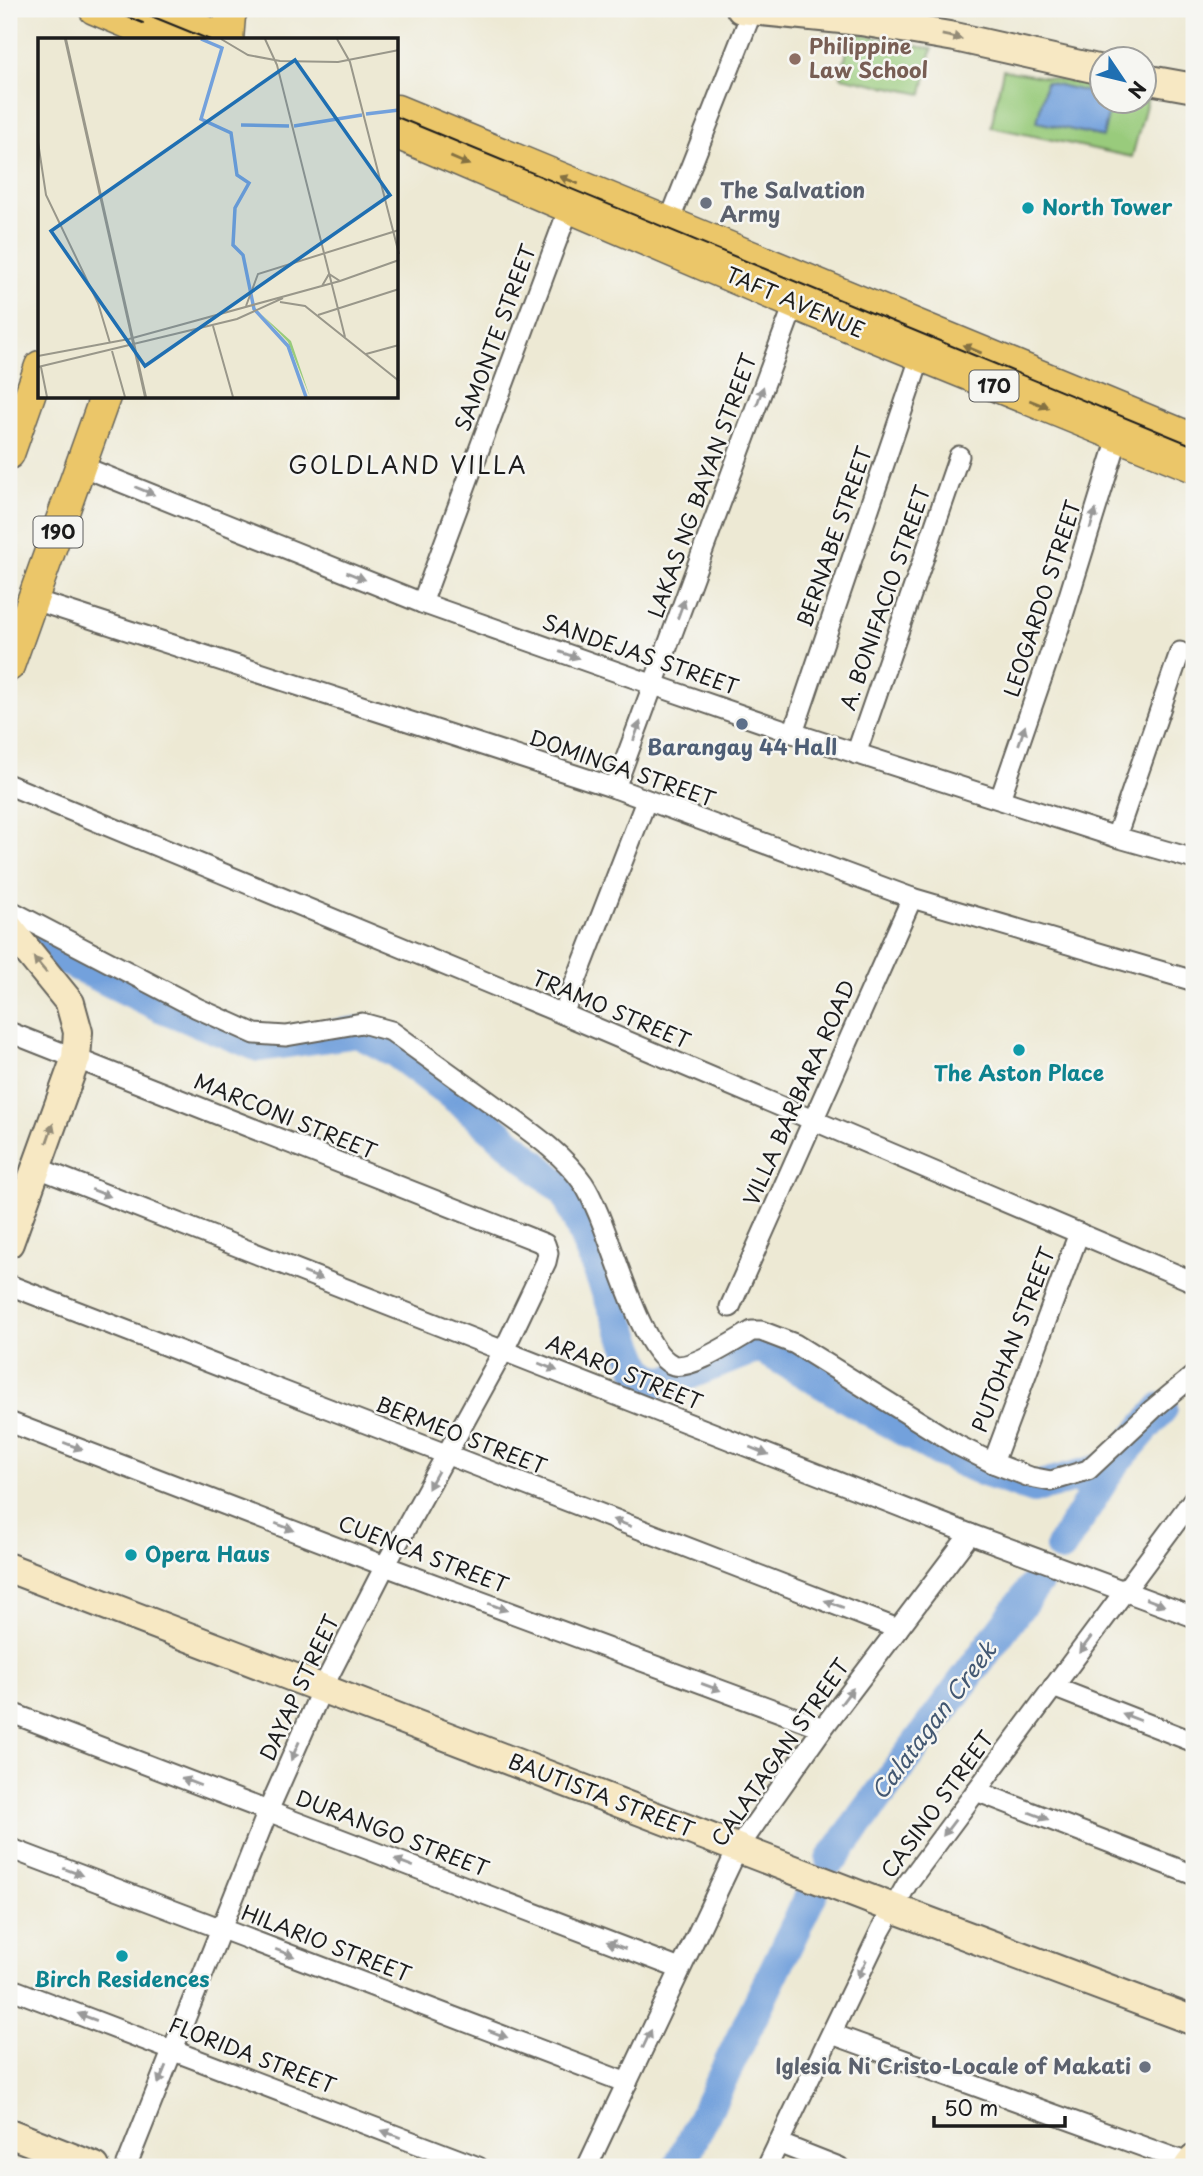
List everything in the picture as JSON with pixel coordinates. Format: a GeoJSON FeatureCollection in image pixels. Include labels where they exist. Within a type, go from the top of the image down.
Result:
{"type":"FeatureCollection","features":[{"type":"Feature","properties":{"kind":"main road"},"geometry":{"type":"LineString","coordinates":[[94,9],[221,38]]}},
{"type":"Feature","properties":{"kind":"main road"},"geometry":{"type":"LineString","coordinates":[[228,38],[233,9]]}},
{"type":"Feature","properties":{"kind":"main road","name":"TAFT AVENUE"},"geometry":{"type":"LineString","coordinates":[[399,111],[664,233],[1128,426],[1194,467]]}},
{"type":"Feature","properties":{"kind":"main road","name":"TAFT AVENUE"},"geometry":{"type":"LineString","coordinates":[[399,135],[569,208],[664,233]]}},
{"type":"Feature","properties":{"kind":"main road","name":"TAFT AVENUE"},"geometry":{"type":"LineString","coordinates":[[801,291],[920,355],[1003,375]]}},
{"type":"Feature","properties":{"kind":"main road"},"geometry":{"type":"LineString","coordinates":[[9,452],[38,372]]}},
{"type":"Feature","properties":{"kind":"main road","name":"190"},"geometry":{"type":"LineString","coordinates":[[9,666],[104,399]]}},
{"type":"Feature","properties":{"kind":"main road","name":"TAFT AVENUE"},"geometry":{"type":"LineString","coordinates":[[1128,426],[1194,439]]}},
{"type":"Feature","properties":{"kind":"street"},"geometry":{"type":"LineString","coordinates":[[664,233],[749,9],[874,23],[955,37],[1088,67]]}},
{"type":"Feature","properties":{"kind":"street"},"geometry":{"type":"LineString","coordinates":[[1158,82],[1194,88]]}},
{"type":"Feature","properties":{"kind":"street","name":"SAMONTE STREET"},"geometry":{"type":"LineString","coordinates":[[422,603],[569,208]]}},
{"type":"Feature","properties":{"kind":"street","name":"LAKAS NG BAYAN STREET"},"geometry":{"type":"LineString","coordinates":[[615,788],[801,291]]}},
{"type":"Feature","properties":{"kind":"street","name":"BERNABE STREET"},"geometry":{"type":"LineString","coordinates":[[793,733],[920,355]]}},
{"type":"Feature","properties":{"kind":"street","name":"LEOGARDO STREET"},"geometry":{"type":"LineString","coordinates":[[1000,799],[1128,426]]}},
{"type":"Feature","properties":{"kind":"street","name":"A. BONIFACIO STREET"},"geometry":{"type":"LineString","coordinates":[[856,754],[959,456]]}},
{"type":"Feature","properties":{"kind":"street","name":"SANDEJAS STREET"},"geometry":{"type":"LineString","coordinates":[[81,466],[422,603],[654,685],[856,754],[1116,837],[1194,859]]}},
{"type":"Feature","properties":{"kind":"street","name":"DOMINGA STREET"},"geometry":{"type":"LineString","coordinates":[[34,600],[615,788],[912,898],[1194,981]]}},
{"type":"Feature","properties":{"kind":"street"},"geometry":{"type":"LineString","coordinates":[[1116,837],[1180,652]]}},
{"type":"Feature","properties":{"kind":"street","name":"TRAMO STREET"},"geometry":{"type":"LineString","coordinates":[[9,785],[563,1014],[1194,1282]]}},
{"type":"Feature","properties":{"kind":"street"},"geometry":{"type":"LineString","coordinates":[[563,1014],[646,801]]}},
{"type":"Feature","properties":{"kind":"street","name":"VILLA BARBARA ROAD"},"geometry":{"type":"LineString","coordinates":[[730,1307],[912,898]]}},
{"type":"Feature","properties":{"kind":"street"},"geometry":{"type":"LineString","coordinates":[[9,910],[197,1008],[255,1034],[286,1036],[362,1023],[391,1031],[546,1143],[583,1182],[597,1208],[634,1308],[653,1346],[668,1363],[678,1367],[752,1331],[761,1331],[795,1344],[957,1445],[1030,1477],[1051,1481],[1088,1470],[1194,1375]]}},
{"type":"Feature","properties":{"kind":"street"},"geometry":{"type":"LineString","coordinates":[[9,929],[70,1003],[78,1032],[76,1058],[9,1243]]}},
{"type":"Feature","properties":{"kind":"street","name":"MARCONI STREET"},"geometry":{"type":"LineString","coordinates":[[9,1032],[545,1244]]}},
{"type":"Feature","properties":{"kind":"street","name":"ARARO STREET"},"geometry":{"type":"LineString","coordinates":[[37,1168],[970,1534],[1194,1617]]}},
{"type":"Feature","properties":{"kind":"street","name":"PUTOHAN STREET"},"geometry":{"type":"LineString","coordinates":[[993,1462],[1079,1233]]}},
{"type":"Feature","properties":{"kind":"street","name":"DAYAP STREET"},"geometry":{"type":"LineString","coordinates":[[126,2167],[268,1811],[322,1689],[385,1566],[504,1350],[546,1262],[548,1253],[545,1244]]}},
{"type":"Feature","properties":{"kind":"street","name":"BERMEO STREET"},"geometry":{"type":"LineString","coordinates":[[9,1285],[898,1629]]}},
{"type":"Feature","properties":{"kind":"street","name":"CUENCA STREET"},"geometry":{"type":"LineString","coordinates":[[9,1422],[385,1566],[823,1728]]}},
{"type":"Feature","properties":{"kind":"street","name":"CASINO STREET"},"geometry":{"type":"LineString","coordinates":[[767,2167],[893,1908],[907,1885],[1194,1499]]}},
{"type":"Feature","properties":{"kind":"street","name":"CALATAGAN STREET"},"geometry":{"type":"LineString","coordinates":[[587,2167],[738,1848],[823,1728],[970,1534]]}},
{"type":"Feature","properties":{"kind":"street","name":"BAUTISTA STREET"},"geometry":{"type":"LineString","coordinates":[[9,1568],[1194,2021]]}},
{"type":"Feature","properties":{"kind":"street"},"geometry":{"type":"LineString","coordinates":[[1053,1687],[1194,1742]]}},
{"type":"Feature","properties":{"kind":"street","name":"DURANGO STREET"},"geometry":{"type":"LineString","coordinates":[[9,1712],[680,1969]]}},
{"type":"Feature","properties":{"kind":"street"},"geometry":{"type":"LineString","coordinates":[[976,1791],[1194,1875]]}},
{"type":"Feature","properties":{"kind":"street","name":"HILARIO STREET"},"geometry":{"type":"LineString","coordinates":[[9,1848],[627,2083]]}},
{"type":"Feature","properties":{"kind":"street","name":"FLORIDA STREET"},"geometry":{"type":"LineString","coordinates":[[9,1988],[478,2167]]}},
{"type":"Feature","properties":{"kind":"street"},"geometry":{"type":"LineString","coordinates":[[832,2034],[1191,2163]]}},
{"type":"Feature","properties":{"kind":"street"},"geometry":{"type":"LineString","coordinates":[[9,2133],[95,2167]]}},
{"type":"Feature","properties":{"kind":"street"},"geometry":{"type":"LineString","coordinates":[[778,2143],[839,2167]]}},
{"type":"Feature","properties":{"kind":"green space"},"geometry":{"type":"Polygon","coordinates":[[[851,32],[932,49],[922,94],[841,77],[851,32]]]}},
{"type":"Feature","properties":{"kind":"green space"},"geometry":{"type":"Polygon","coordinates":[[[1003,70],[1088,85],[1088,116],[1143,116],[1132,157],[991,127],[1003,70]]]}},
{"type":"Feature","properties":{"kind":"water"},"geometry":{"type":"Polygon","coordinates":[[[1046,82],[1088,92],[1088,116],[1108,116],[1103,137],[1037,122],[1046,82]]]}},
{"type":"Feature","properties":{"kind":"waterway"},"geometry":{"type":"LineString","coordinates":[[9,932],[160,1006],[259,1046],[358,1032],[396,1052],[466,1105],[567,1193],[639,1370],[657,1383],[673,1380],[759,1346],[939,1451],[984,1471],[1033,1488],[1111,1467],[1162,1408]]}},
{"type":"Feature","properties":{"kind":"waterway","name":"Calatagan Creek"},"geometry":{"type":"LineString","coordinates":[[1061,1547],[1111,1467]]}},
{"type":"Feature","properties":{"kind":"waterway","name":"Calatagan Creek"},"geometry":{"type":"LineString","coordinates":[[831,1860],[1038,1581]]}},
{"type":"Feature","properties":{"kind":"waterway","name":"Calatagan Creek"},"geometry":{"type":"LineString","coordinates":[[679,2167],[813,1891]]}},
{"type":"Feature","properties":{"kind":"tram line"},"geometry":{"type":"LineString","coordinates":[[108,9],[143,23]]}},
{"type":"Feature","properties":{"kind":"tram line"},"geometry":{"type":"LineString","coordinates":[[134,9],[205,38]]}},
{"type":"Feature","properties":{"kind":"tram line"},"geometry":{"type":"LineString","coordinates":[[399,118],[1194,446]]}},
{"type":"Feature","properties":{"kind":"place","name":"Philippine Law School"},"geometry":{"type":"Point","coordinates":[795,59]}},
{"type":"Feature","properties":{"kind":"place","name":"The Salvation Army"},"geometry":{"type":"Point","coordinates":[706,203]}},
{"type":"Feature","properties":{"kind":"place","name":"North Tower"},"geometry":{"type":"Point","coordinates":[1028,208]}},
{"type":"Feature","properties":{"kind":"place","name":"Barangay 44 Hall"},"geometry":{"type":"Point","coordinates":[742,724]}},
{"type":"Feature","properties":{"kind":"place","name":"The Aston Place"},"geometry":{"type":"Point","coordinates":[1019,1050]}},
{"type":"Feature","properties":{"kind":"place","name":"Opera Haus"},"geometry":{"type":"Point","coordinates":[131,1555]}},
{"type":"Feature","properties":{"kind":"place","name":"Birch Residences"},"geometry":{"type":"Point","coordinates":[122,1956]}},
{"type":"Feature","properties":{"kind":"place","name":"Iglesia Ni Cristo-Locale of Makati"},"geometry":{"type":"Point","coordinates":[1145,2067]}},
{"type":"Feature","properties":{"kind":"district","name":"GOLDLAND VILLA"},"geometry":{"type":"Point","coordinates":[408,466]}}]}
